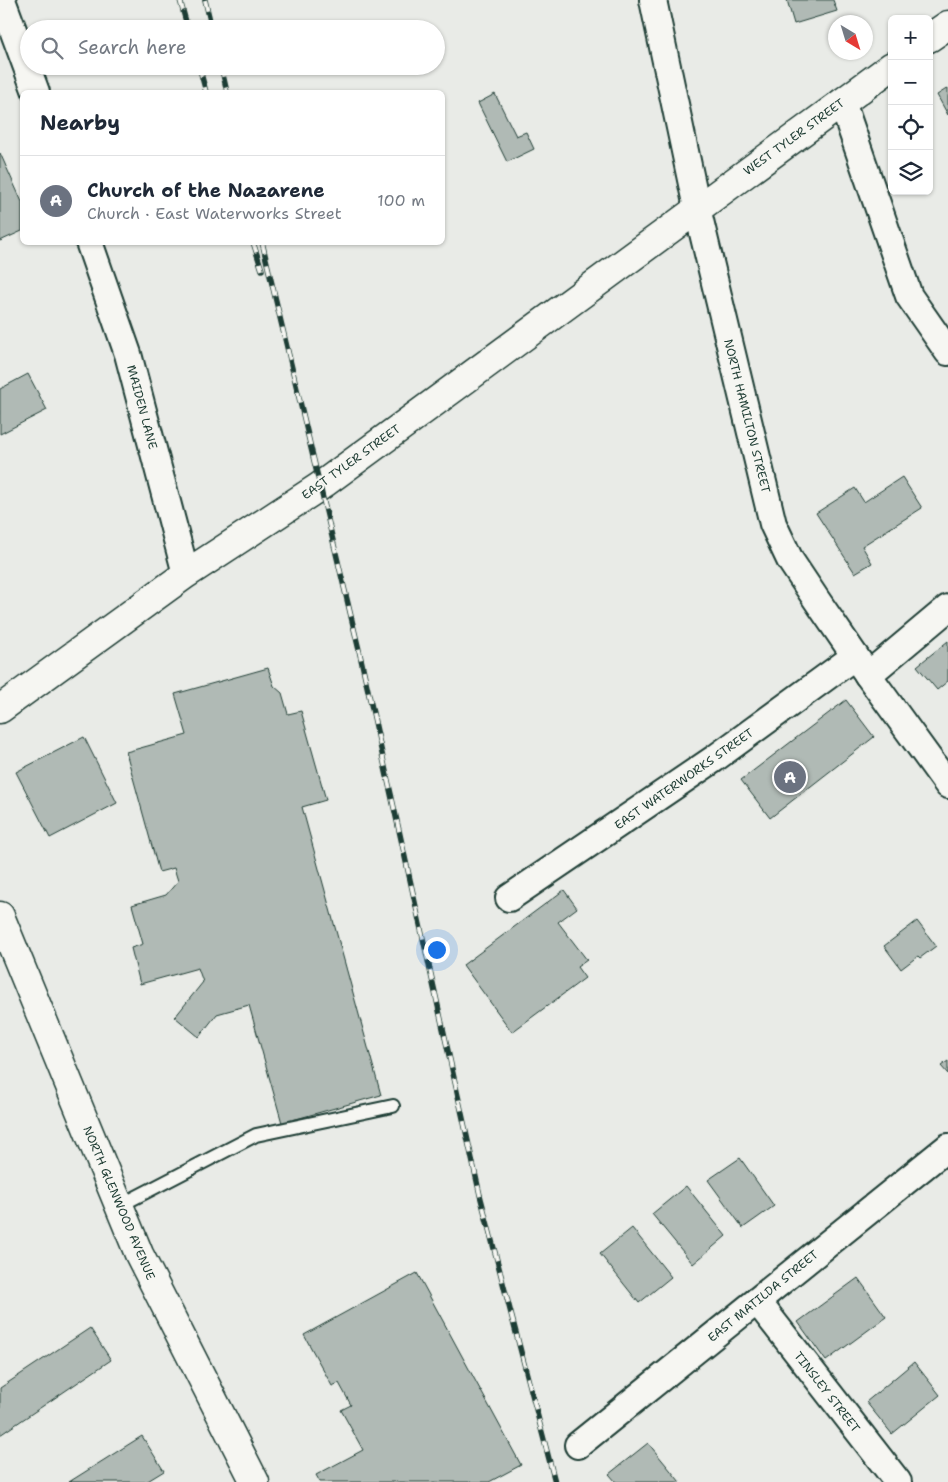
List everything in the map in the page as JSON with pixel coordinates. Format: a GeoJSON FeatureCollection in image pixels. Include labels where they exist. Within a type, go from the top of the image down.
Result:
{"type":"FeatureCollection","features":[{"type":"Feature","properties":{"kind":"street"},"geometry":{"type":"LineString","coordinates":[[2,0],[20,49]]}},
{"type":"Feature","properties":{"kind":"street","name":"NORTH HAMILTON STREET"},"geometry":{"type":"LineString","coordinates":[[653,0],[697,208],[773,524],[790,560],[948,785]]}},
{"type":"Feature","properties":{"kind":"street"},"geometry":{"type":"LineString","coordinates":[[933,35],[948,25]]}},
{"type":"Feature","properties":{"kind":"street","name":"WEST TYLER STREET"},"geometry":{"type":"LineString","coordinates":[[697,208],[888,69]]}},
{"type":"Feature","properties":{"kind":"street"},"geometry":{"type":"LineString","coordinates":[[30,75],[35,90]]}},
{"type":"Feature","properties":{"kind":"street"},"geometry":{"type":"LineString","coordinates":[[842,102],[908,296],[948,352]]}},
{"type":"Feature","properties":{"kind":"street","name":"EAST TYLER STREET"},"geometry":{"type":"LineString","coordinates":[[0,708],[186,574],[319,487],[697,208]]}},
{"type":"Feature","properties":{"kind":"street","name":"MAIDEN LANE"},"geometry":{"type":"LineString","coordinates":[[90,245],[128,354],[186,574]]}},
{"type":"Feature","properties":{"kind":"street","name":"EAST WATERWORKS STREET"},"geometry":{"type":"LineString","coordinates":[[509,898],[714,759],[948,608]]}},
{"type":"Feature","properties":{"kind":"street","name":"NORTH GLENWOOD AVENUE"},"geometry":{"type":"LineString","coordinates":[[2,930],[138,1254],[255,1482]]}},
{"type":"Feature","properties":{"kind":"street","name":"EAST MATILDA STREET"},"geometry":{"type":"LineString","coordinates":[[578,1446],[948,1147]]}},
{"type":"Feature","properties":{"kind":"street","name":"TINSLEY STREET"},"geometry":{"type":"LineString","coordinates":[[757,1301],[898,1482]]}},
{"type":"Feature","properties":{"kind":"lane"},"geometry":{"type":"LineString","coordinates":[[119,1206],[256,1135],[393,1106]]}},
{"type":"Feature","properties":{"kind":"building"},"geometry":{"type":"Polygon","coordinates":[[[787,0],[833,0],[837,11],[794,24],[787,0]]]}},
{"type":"Feature","properties":{"kind":"building"},"geometry":{"type":"Polygon","coordinates":[[[948,88],[948,115],[937,95],[948,88]]]}},
{"type":"Feature","properties":{"kind":"building"},"geometry":{"type":"Polygon","coordinates":[[[495,94],[516,136],[526,132],[534,149],[507,162],[478,103],[495,94]]]}},
{"type":"Feature","properties":{"kind":"building"},"geometry":{"type":"Polygon","coordinates":[[[0,153],[20,198],[20,232],[0,241],[0,153]]]}},
{"type":"Feature","properties":{"kind":"building"},"geometry":{"type":"Polygon","coordinates":[[[28,374],[47,410],[0,434],[0,389],[28,374]]]}},
{"type":"Feature","properties":{"kind":"building"},"geometry":{"type":"Polygon","coordinates":[[[902,477],[922,508],[862,546],[872,563],[855,573],[816,513],[855,488],[864,502],[902,477]]]}},
{"type":"Feature","properties":{"kind":"building"},"geometry":{"type":"Polygon","coordinates":[[[948,641],[948,681],[937,690],[917,666],[948,641]]]}},
{"type":"Feature","properties":{"kind":"building"},"geometry":{"type":"Polygon","coordinates":[[[268,668],[274,686],[282,693],[288,714],[301,711],[326,800],[302,807],[381,1095],[282,1123],[249,1005],[217,1014],[199,1037],[175,1017],[203,982],[198,968],[140,984],[131,948],[143,944],[132,905],[166,895],[178,881],[174,868],[159,872],[126,752],[187,735],[175,694],[268,668]]]}},
{"type":"Feature","properties":{"kind":"building"},"geometry":{"type":"Polygon","coordinates":[[[846,700],[874,737],[770,818],[741,780],[846,700]]]}},
{"type":"Feature","properties":{"kind":"building"},"geometry":{"type":"Polygon","coordinates":[[[84,737],[117,803],[50,838],[16,772],[84,737]]]}},
{"type":"Feature","properties":{"kind":"building"},"geometry":{"type":"Polygon","coordinates":[[[564,890],[577,908],[558,922],[587,960],[577,967],[585,978],[512,1032],[463,965],[564,890]]]}},
{"type":"Feature","properties":{"kind":"building"},"geometry":{"type":"Polygon","coordinates":[[[917,921],[936,946],[920,958],[918,956],[901,969],[884,946],[917,921]]]}},
{"type":"Feature","properties":{"kind":"building"},"geometry":{"type":"Polygon","coordinates":[[[948,1061],[948,1074],[941,1066],[948,1061]]]}},
{"type":"Feature","properties":{"kind":"building"},"geometry":{"type":"Polygon","coordinates":[[[740,1158],[774,1206],[743,1228],[708,1180],[740,1158]]]}},
{"type":"Feature","properties":{"kind":"building"},"geometry":{"type":"Polygon","coordinates":[[[686,1186],[726,1236],[693,1264],[652,1214],[686,1186]]]}},
{"type":"Feature","properties":{"kind":"building"},"geometry":{"type":"Polygon","coordinates":[[[632,1228],[671,1277],[639,1303],[600,1254],[632,1228]]]}},
{"type":"Feature","properties":{"kind":"building"},"geometry":{"type":"Polygon","coordinates":[[[417,1273],[521,1465],[489,1482],[320,1482],[316,1475],[363,1450],[341,1410],[351,1405],[339,1383],[332,1386],[304,1335],[417,1273]]]}},
{"type":"Feature","properties":{"kind":"building"},"geometry":{"type":"Polygon","coordinates":[[[858,1278],[886,1317],[826,1361],[798,1322],[858,1278]]]}},
{"type":"Feature","properties":{"kind":"building"},"geometry":{"type":"Polygon","coordinates":[[[90,1328],[111,1360],[0,1435],[0,1388],[90,1328]]]}},
{"type":"Feature","properties":{"kind":"building"},"geometry":{"type":"Polygon","coordinates":[[[914,1362],[940,1395],[892,1434],[866,1402],[914,1362]]]}},
{"type":"Feature","properties":{"kind":"building"},"geometry":{"type":"Polygon","coordinates":[[[142,1436],[164,1471],[146,1482],[69,1482],[142,1436]]]}},
{"type":"Feature","properties":{"kind":"building"},"geometry":{"type":"Polygon","coordinates":[[[648,1443],[680,1482],[616,1482],[609,1474],[648,1443]]]}},
{"type":"Feature","properties":{"kind":"railway"},"geometry":{"type":"LineString","coordinates":[[180,0],[186,20]]}},
{"type":"Feature","properties":{"kind":"railway"},"geometry":{"type":"LineString","coordinates":[[205,0],[210,20]]}},
{"type":"Feature","properties":{"kind":"railway"},"geometry":{"type":"LineString","coordinates":[[201,75],[205,90]]}},
{"type":"Feature","properties":{"kind":"railway"},"geometry":{"type":"LineString","coordinates":[[223,75],[227,90]]}},
{"type":"Feature","properties":{"kind":"railway"},"geometry":{"type":"LineString","coordinates":[[254,245],[262,270]]}},
{"type":"Feature","properties":{"kind":"railway"},"geometry":{"type":"LineString","coordinates":[[263,245],[359,650],[480,1195],[555,1482]]}},
{"type":"Feature","properties":{"kind":"place","name":"Church of the Nazarene"},"geometry":{"type":"Point","coordinates":[790,777]}}]}
